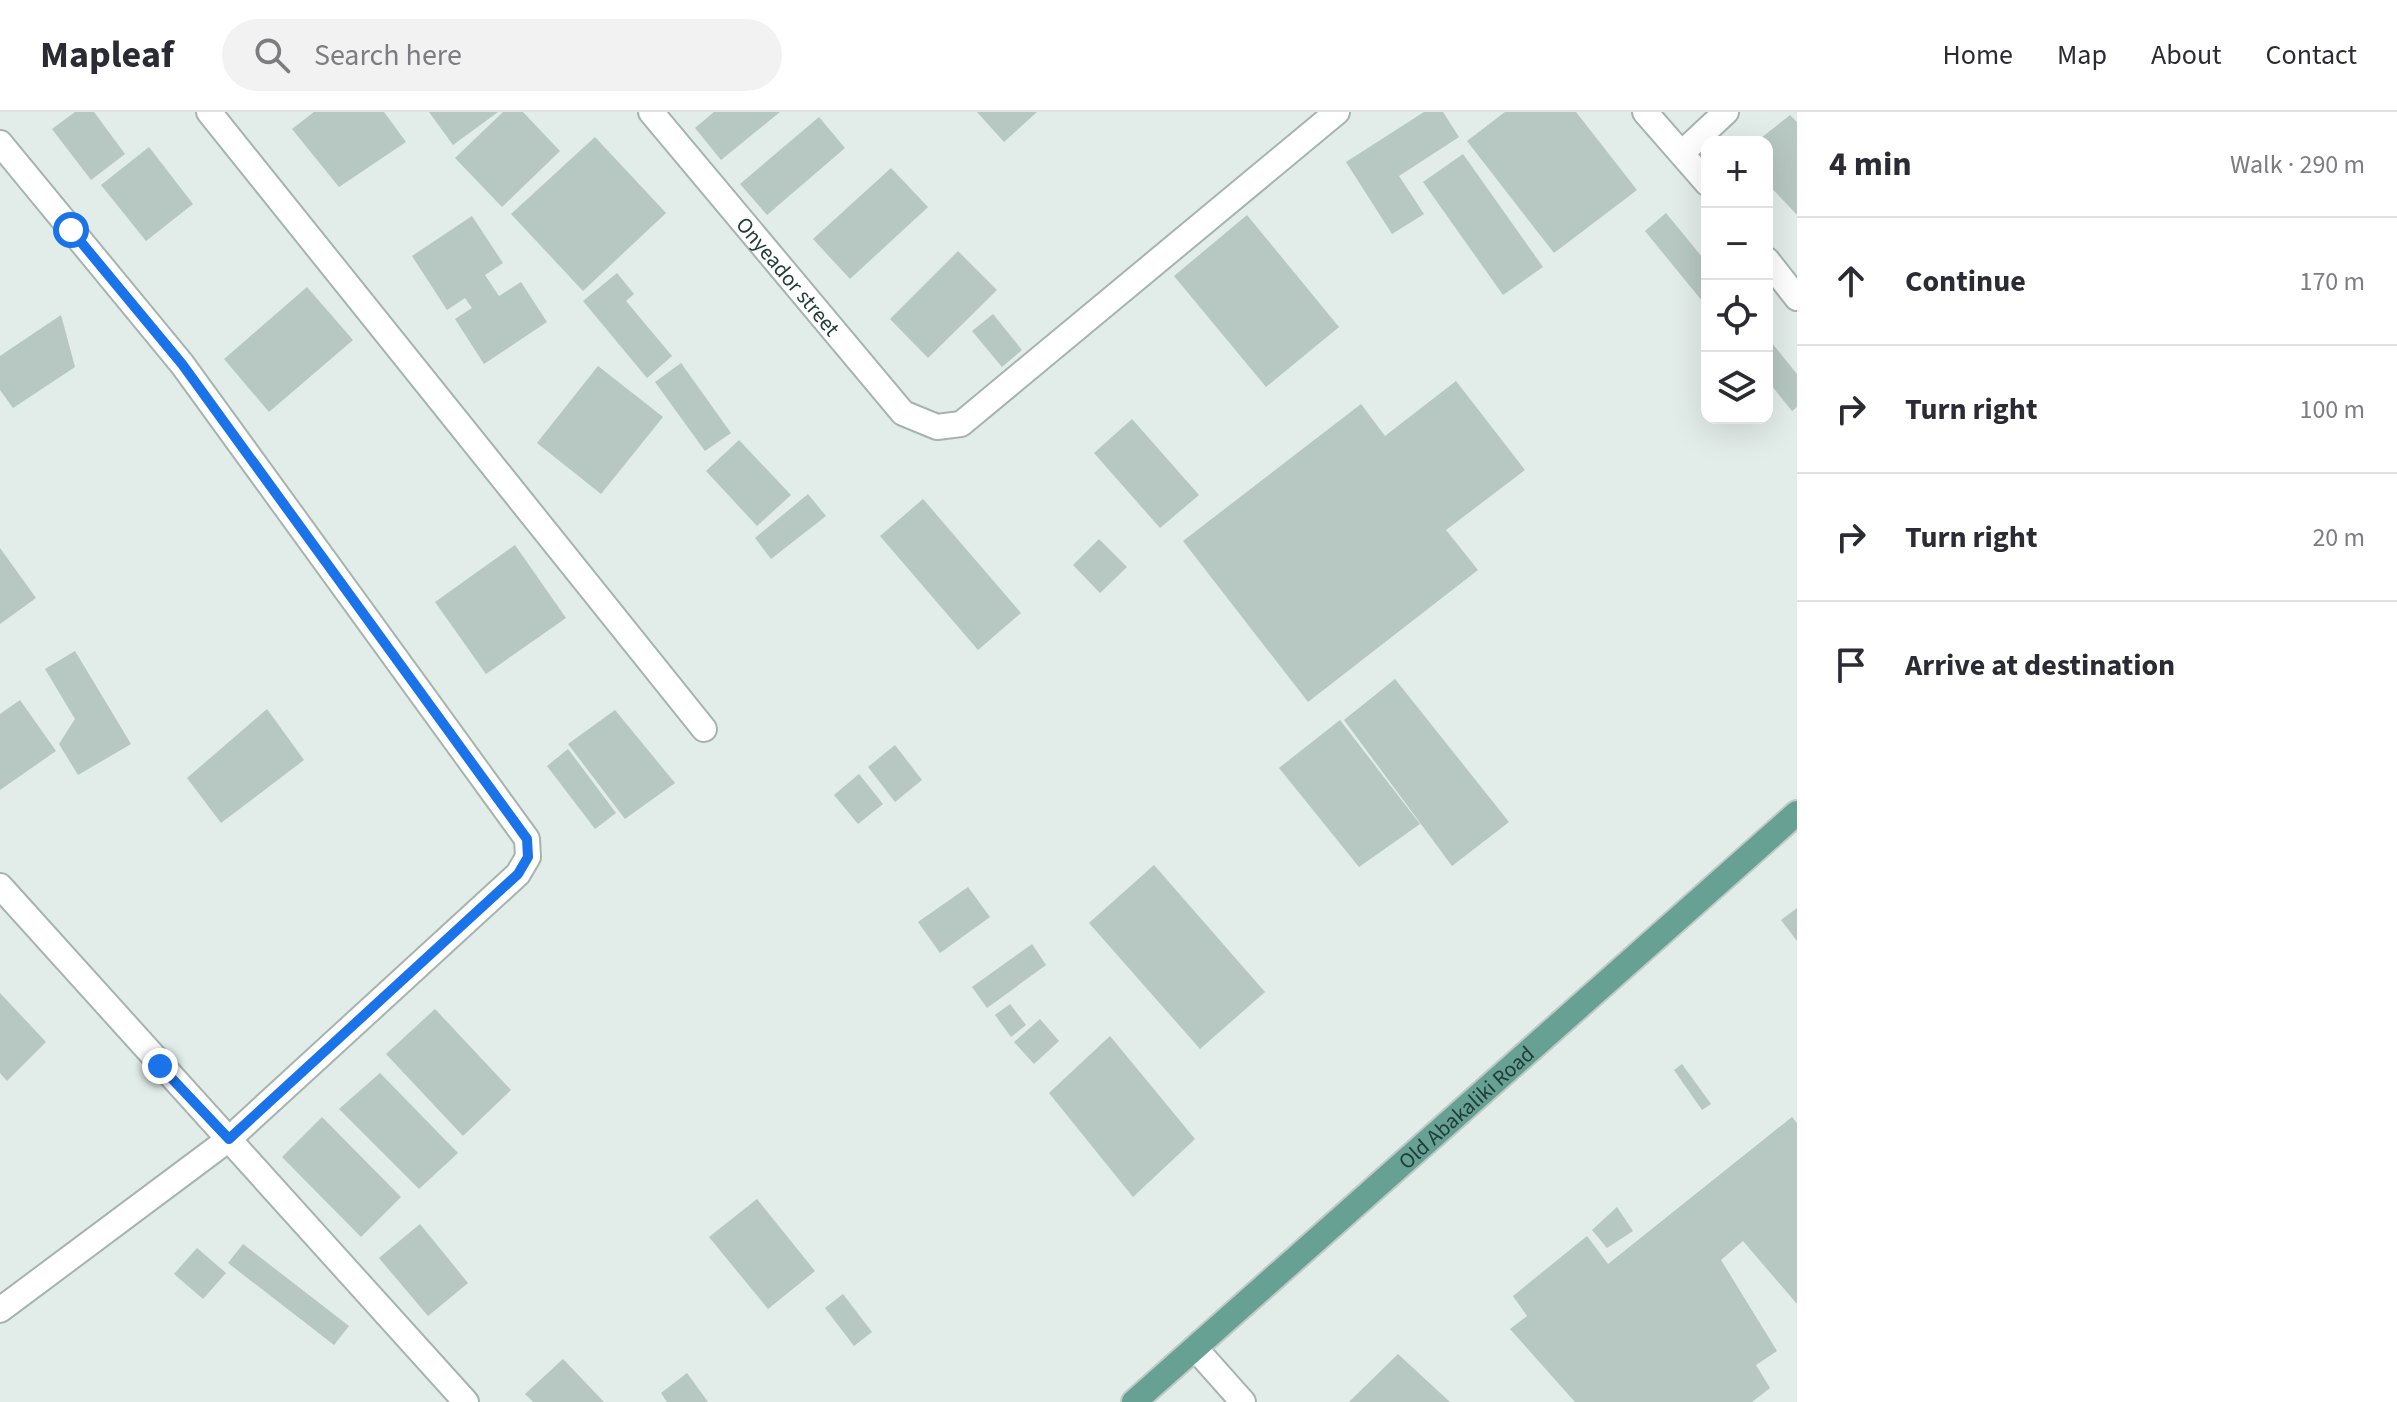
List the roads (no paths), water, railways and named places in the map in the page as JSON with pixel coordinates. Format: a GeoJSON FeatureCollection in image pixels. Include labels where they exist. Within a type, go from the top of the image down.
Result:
{"type":"FeatureCollection","features":[{"type":"Feature","properties":{"kind":"main road","name":"Old Abakaliki Road"},"geometry":{"type":"LineString","coordinates":[[1134,1402],[1797,813]]}},
{"type":"Feature","properties":{"kind":"street"},"geometry":{"type":"LineString","coordinates":[[209,112],[704,729]]}},
{"type":"Feature","properties":{"kind":"street","name":"Onyeador street"},"geometry":{"type":"LineString","coordinates":[[651,112],[903,413],[937,427],[961,424],[1337,112]]}},
{"type":"Feature","properties":{"kind":"street"},"geometry":{"type":"LineString","coordinates":[[1645,112],[1701,175]]}},
{"type":"Feature","properties":{"kind":"street"},"geometry":{"type":"LineString","coordinates":[[1683,152],[1726,112]]}},
{"type":"Feature","properties":{"kind":"street"},"geometry":{"type":"LineString","coordinates":[[0,143],[182,364],[527,839],[528,857],[518,874],[229,1139],[0,1310]]}},
{"type":"Feature","properties":{"kind":"street"},"geometry":{"type":"LineString","coordinates":[[1773,268],[1797,298]]}},
{"type":"Feature","properties":{"kind":"street"},"geometry":{"type":"LineString","coordinates":[[6,903],[229,1139],[466,1402]]}},
{"type":"Feature","properties":{"kind":"street"},"geometry":{"type":"LineString","coordinates":[[1195,1348],[1243,1402]]}}]}
